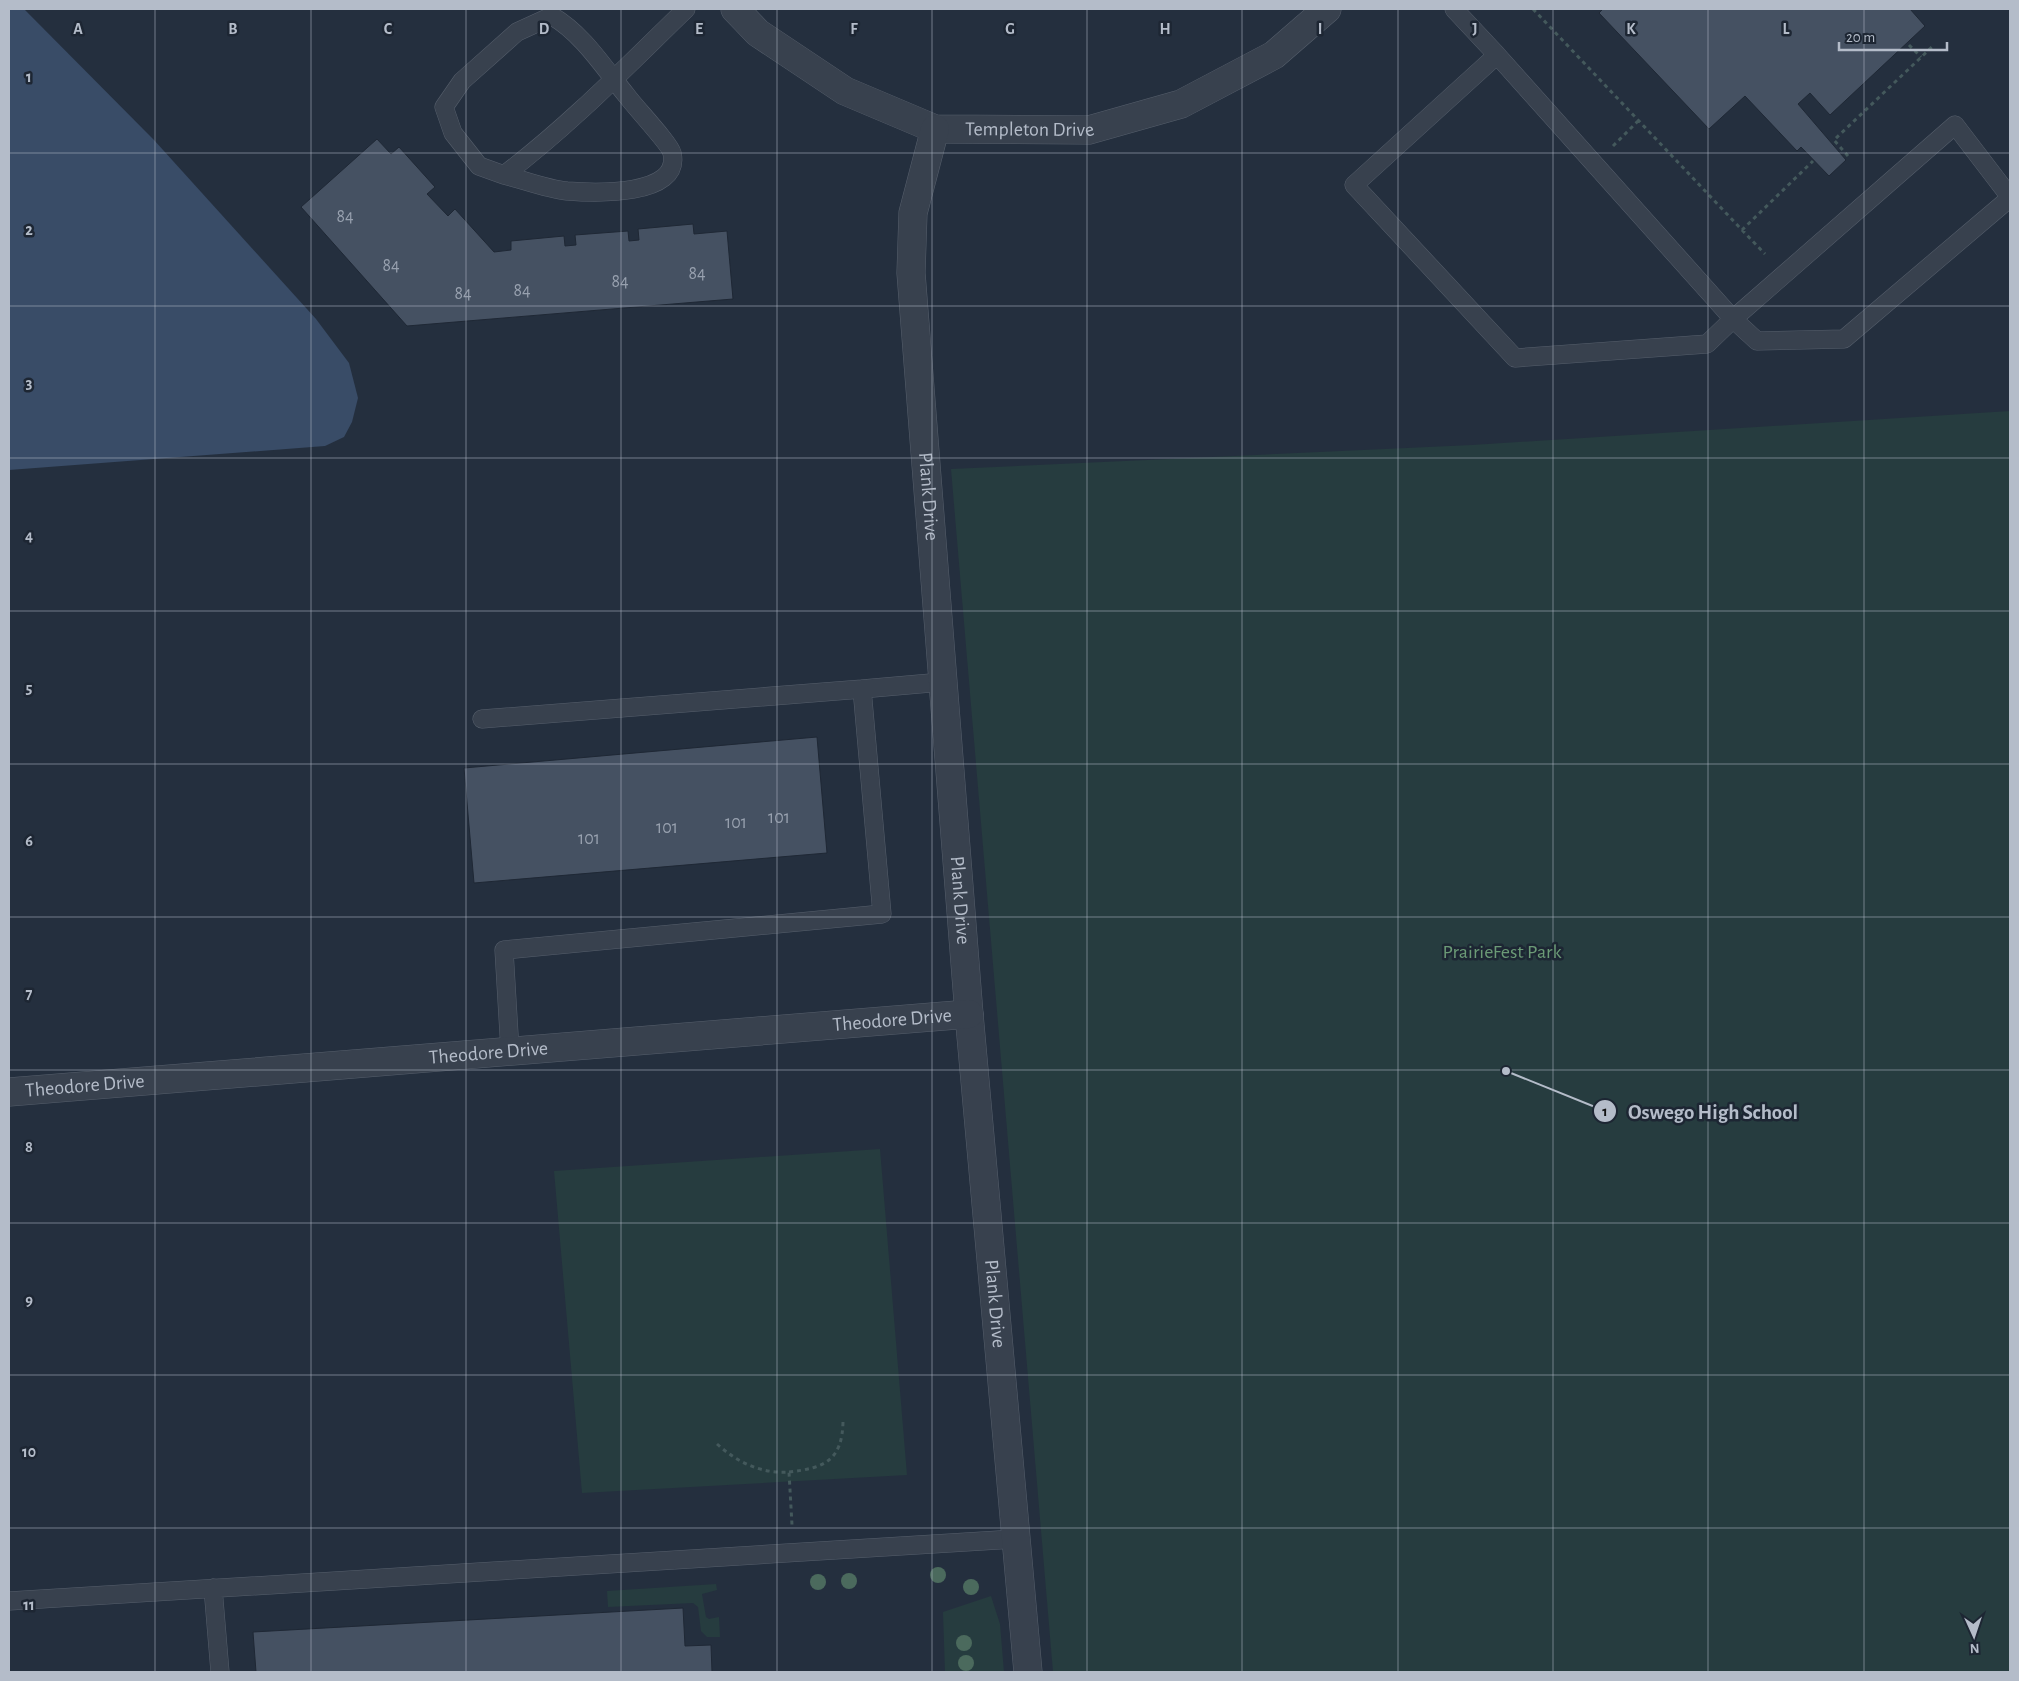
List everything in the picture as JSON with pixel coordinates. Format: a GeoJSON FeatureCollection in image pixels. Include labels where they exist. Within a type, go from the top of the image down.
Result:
{"type":"FeatureCollection","features":[{"type":"Feature","properties":{"kind":"street","name":"Templeton Drive"},"geometry":{"type":"LineString","coordinates":[[735,9],[758,33],[845,90],[935,129],[1089,130],[1181,104],[1274,55],[1327,9]]}},
{"type":"Feature","properties":{"kind":"street","name":"Plank Drive"},"geometry":{"type":"LineString","coordinates":[[935,129],[913,213],[911,273],[969,1014],[1028,1672]]}},
{"type":"Feature","properties":{"kind":"street","name":"Theodore Drive"},"geometry":{"type":"LineString","coordinates":[[9,1092],[969,1014]]}},
{"type":"Feature","properties":{"kind":"lane"},"geometry":{"type":"LineString","coordinates":[[504,175],[570,122],[612,78],[686,9]]}},
{"type":"Feature","properties":{"kind":"lane"},"geometry":{"type":"LineString","coordinates":[[1454,9],[1497,54],[1733,319],[1757,341],[1844,339],[2010,198],[1955,125],[1733,319],[1707,344],[1516,358],[1354,185],[1497,54]]}},
{"type":"Feature","properties":{"kind":"lane"},"geometry":{"type":"LineString","coordinates":[[552,16],[570,27],[651,127],[664,139],[672,153],[670,171],[660,181],[635,190],[566,191],[504,175],[479,166],[454,133],[444,107],[462,81],[517,32],[552,16]]}},
{"type":"Feature","properties":{"kind":"lane"},"geometry":{"type":"LineString","coordinates":[[482,719],[942,682]]}},
{"type":"Feature","properties":{"kind":"lane"},"geometry":{"type":"LineString","coordinates":[[510,1051],[504,950],[882,914],[862,689]]}},
{"type":"Feature","properties":{"kind":"lane"},"geometry":{"type":"LineString","coordinates":[[9,1601],[1015,1539]]}},
{"type":"Feature","properties":{"kind":"lane"},"geometry":{"type":"LineString","coordinates":[[213,1588],[220,1672]]}},
{"type":"Feature","properties":{"kind":"path"},"geometry":{"type":"LineString","coordinates":[[1533,9],[1765,254]]}},
{"type":"Feature","properties":{"kind":"path"},"geometry":{"type":"LineString","coordinates":[[1909,45],[1921,57]]}},
{"type":"Feature","properties":{"kind":"path"},"geometry":{"type":"LineString","coordinates":[[1848,156],[1834,140],[1934,45]]}},
{"type":"Feature","properties":{"kind":"path"},"geometry":{"type":"LineString","coordinates":[[1613,146],[1639,120]]}},
{"type":"Feature","properties":{"kind":"path"},"geometry":{"type":"LineString","coordinates":[[1742,230],[1813,161]]}},
{"type":"Feature","properties":{"kind":"path"},"geometry":{"type":"LineString","coordinates":[[717,1444],[748,1465],[772,1472],[807,1471],[829,1462],[840,1444],[843,1422]]}},
{"type":"Feature","properties":{"kind":"path"},"geometry":{"type":"LineString","coordinates":[[789,1472],[792,1533]]}},
{"type":"Feature","properties":{"kind":"green space","name":"PrairieFest Park"},"geometry":{"type":"Polygon","coordinates":[[[2010,411],[2010,1672],[1053,1672],[951,469],[1472,445],[2010,411]]]}},
{"type":"Feature","properties":{"kind":"green space"},"geometry":{"type":"Polygon","coordinates":[[[880,1149],[907,1475],[582,1493],[554,1171],[880,1149]]]}},
{"type":"Feature","properties":{"kind":"green space"},"geometry":{"type":"Polygon","coordinates":[[[716,1584],[717,1590],[702,1594],[706,1617],[709,1619],[719,1617],[720,1637],[707,1637],[701,1631],[698,1607],[693,1603],[608,1607],[607,1591],[716,1584]]]}},
{"type":"Feature","properties":{"kind":"green space"},"geometry":{"type":"Polygon","coordinates":[[[991,1596],[1000,1624],[1004,1672],[945,1672],[943,1612],[991,1596]]]}},
{"type":"Feature","properties":{"kind":"water"},"geometry":{"type":"Polygon","coordinates":[[[9,9],[24,9],[154,140],[316,319],[349,363],[358,398],[352,422],[344,437],[325,446],[9,470],[9,9]]]}},
{"type":"Feature","properties":{"kind":"building"},"geometry":{"type":"Polygon","coordinates":[[[1603,9],[1910,9],[1925,26],[1830,115],[1810,93],[1798,104],[1846,160],[1829,176],[1801,147],[1797,151],[1745,96],[1709,129],[1599,13],[1603,9]]]}},
{"type":"Feature","properties":{"kind":"building"},"geometry":{"type":"Polygon","coordinates":[[[377,139],[391,154],[399,147],[435,187],[427,194],[448,216],[455,209],[494,252],[511,250],[511,241],[564,236],[565,246],[576,245],[575,235],[628,231],[629,241],[639,240],[638,229],[693,224],[694,234],[727,231],[733,299],[407,326],[301,207],[377,139]]]}},
{"type":"Feature","properties":{"kind":"building"},"geometry":{"type":"Polygon","coordinates":[[[817,737],[827,853],[474,883],[464,768],[817,737]]]}},
{"type":"Feature","properties":{"kind":"building"},"geometry":{"type":"Polygon","coordinates":[[[683,1608],[685,1646],[711,1645],[712,1672],[256,1672],[253,1632],[683,1608]]]}},
{"type":"Feature","properties":{"kind":"place","name":"Oswego High School"},"geometry":{"type":"Point","coordinates":[1506,1071]}}]}
